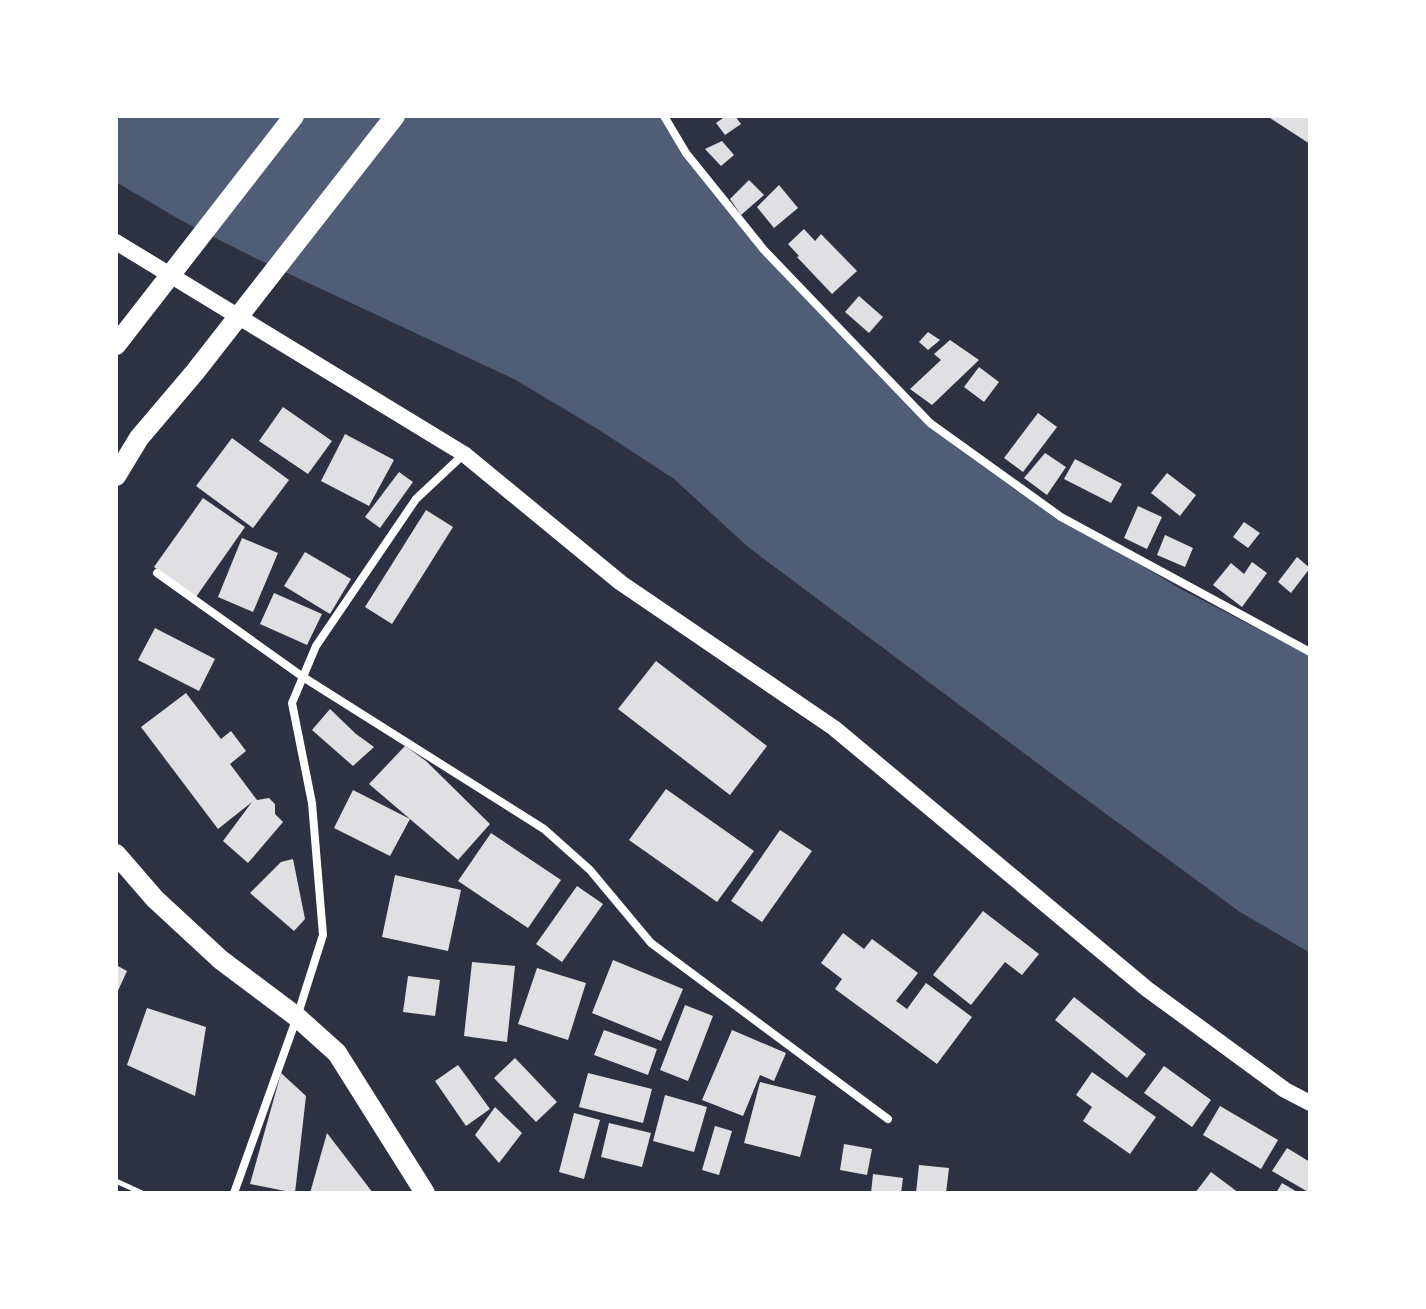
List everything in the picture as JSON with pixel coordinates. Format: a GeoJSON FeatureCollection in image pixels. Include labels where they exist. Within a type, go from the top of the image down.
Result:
{"type":"FeatureCollection","features":[{"type":"Feature","properties":{"kind":"main road"},"geometry":{"type":"LineString","coordinates":[[116,345],[294,116]]}},
{"type":"Feature","properties":{"kind":"main road"},"geometry":{"type":"LineString","coordinates":[[116,476],[139,438],[195,372],[395,116]]}},
{"type":"Feature","properties":{"kind":"main road"},"geometry":{"type":"LineString","coordinates":[[116,242],[464,454],[621,583],[834,728],[1147,989],[1285,1090],[1310,1103]]}},
{"type":"Feature","properties":{"kind":"main road"},"geometry":{"type":"LineString","coordinates":[[116,854],[155,899],[221,960],[297,1017],[337,1053],[425,1193]]}},
{"type":"Feature","properties":{"kind":"street"},"geometry":{"type":"LineString","coordinates":[[664,116],[686,153],[764,250],[930,423],[1061,517],[1310,652]]}},
{"type":"Feature","properties":{"kind":"street"},"geometry":{"type":"LineString","coordinates":[[231,1193],[297,1017],[323,935],[312,803],[292,703],[316,646],[416,499],[464,454]]}},
{"type":"Feature","properties":{"kind":"street"},"geometry":{"type":"LineString","coordinates":[[157,573],[303,677],[544,829],[590,870],[651,943],[888,1119]]}},
{"type":"Feature","properties":{"kind":"path"},"geometry":{"type":"LineString","coordinates":[[116,1181],[142,1193]]}},
{"type":"Feature","properties":{"kind":"water"},"geometry":{"type":"Polygon","coordinates":[[[116,116],[664,116],[686,153],[761,242],[930,423],[1061,517],[1179,588],[1310,656],[1310,953],[1240,912],[1072,789],[748,547],[674,479],[596,428],[514,379],[255,258],[182,221],[116,182],[116,116]]]}},
{"type":"Feature","properties":{"kind":"building"},"geometry":{"type":"Polygon","coordinates":[[[726,116],[735,116],[741,124],[725,135],[716,123],[726,116]]]}},
{"type":"Feature","properties":{"kind":"building"},"geometry":{"type":"Polygon","coordinates":[[[1267,116],[1310,116],[1310,144],[1267,116]]]}},
{"type":"Feature","properties":{"kind":"building"},"geometry":{"type":"Polygon","coordinates":[[[722,141],[734,155],[721,166],[705,149],[722,141]]]}},
{"type":"Feature","properties":{"kind":"building"},"geometry":{"type":"Polygon","coordinates":[[[749,180],[764,195],[741,215],[730,199],[749,180]]]}},
{"type":"Feature","properties":{"kind":"building"},"geometry":{"type":"Polygon","coordinates":[[[779,185],[798,208],[774,228],[757,207],[779,185]]]}},
{"type":"Feature","properties":{"kind":"building"},"geometry":{"type":"Polygon","coordinates":[[[804,229],[815,241],[821,234],[857,271],[832,294],[788,244],[804,229]]]}},
{"type":"Feature","properties":{"kind":"building"},"geometry":{"type":"Polygon","coordinates":[[[859,296],[883,317],[869,333],[845,312],[859,296]]]}},
{"type":"Feature","properties":{"kind":"building"},"geometry":{"type":"Polygon","coordinates":[[[928,332],[940,340],[928,350],[919,342],[928,332]]]}},
{"type":"Feature","properties":{"kind":"building"},"geometry":{"type":"Polygon","coordinates":[[[950,340],[979,360],[932,405],[910,389],[941,360],[934,354],[950,340]]]}},
{"type":"Feature","properties":{"kind":"building"},"geometry":{"type":"Polygon","coordinates":[[[979,367],[999,382],[984,402],[964,387],[979,367]]]}},
{"type":"Feature","properties":{"kind":"building"},"geometry":{"type":"Polygon","coordinates":[[[283,407],[332,441],[308,474],[259,441],[283,407]]]}},
{"type":"Feature","properties":{"kind":"building"},"geometry":{"type":"Polygon","coordinates":[[[1038,413],[1057,427],[1023,472],[1004,458],[1038,413]]]}},
{"type":"Feature","properties":{"kind":"building"},"geometry":{"type":"Polygon","coordinates":[[[345,434],[394,460],[369,506],[321,481],[345,434]]]}},
{"type":"Feature","properties":{"kind":"building"},"geometry":{"type":"Polygon","coordinates":[[[232,438],[289,480],[253,528],[196,486],[232,438]]]}},
{"type":"Feature","properties":{"kind":"building"},"geometry":{"type":"Polygon","coordinates":[[[1045,453],[1066,467],[1047,495],[1024,478],[1045,453]]]}},
{"type":"Feature","properties":{"kind":"building"},"geometry":{"type":"Polygon","coordinates":[[[1075,459],[1122,484],[1111,503],[1064,479],[1075,459]]]}},
{"type":"Feature","properties":{"kind":"building"},"geometry":{"type":"Polygon","coordinates":[[[399,472],[413,482],[380,528],[365,517],[399,472]]]}},
{"type":"Feature","properties":{"kind":"building"},"geometry":{"type":"Polygon","coordinates":[[[1167,473],[1196,495],[1180,516],[1151,493],[1167,473]]]}},
{"type":"Feature","properties":{"kind":"building"},"geometry":{"type":"Polygon","coordinates":[[[203,498],[245,527],[196,597],[154,567],[203,498]]]}},
{"type":"Feature","properties":{"kind":"building"},"geometry":{"type":"Polygon","coordinates":[[[1138,506],[1162,517],[1147,549],[1124,538],[1138,506]]]}},
{"type":"Feature","properties":{"kind":"building"},"geometry":{"type":"Polygon","coordinates":[[[426,510],[453,527],[392,624],[365,607],[426,510]]]}},
{"type":"Feature","properties":{"kind":"building"},"geometry":{"type":"Polygon","coordinates":[[[1244,522],[1260,533],[1248,548],[1233,537],[1244,522]]]}},
{"type":"Feature","properties":{"kind":"building"},"geometry":{"type":"Polygon","coordinates":[[[1165,535],[1193,548],[1185,567],[1157,555],[1165,535]]]}},
{"type":"Feature","properties":{"kind":"building"},"geometry":{"type":"Polygon","coordinates":[[[242,538],[278,553],[253,612],[218,597],[242,538]]]}},
{"type":"Feature","properties":{"kind":"building"},"geometry":{"type":"Polygon","coordinates":[[[305,552],[351,579],[330,614],[284,586],[305,552]]]}},
{"type":"Feature","properties":{"kind":"building"},"geometry":{"type":"Polygon","coordinates":[[[1297,557],[1310,568],[1291,593],[1278,582],[1297,557]]]}},
{"type":"Feature","properties":{"kind":"building"},"geometry":{"type":"Polygon","coordinates":[[[1252,562],[1267,573],[1242,607],[1213,585],[1231,563],[1244,574],[1252,562]]]}},
{"type":"Feature","properties":{"kind":"building"},"geometry":{"type":"Polygon","coordinates":[[[274,593],[322,614],[307,645],[260,624],[274,593]]]}},
{"type":"Feature","properties":{"kind":"building"},"geometry":{"type":"Polygon","coordinates":[[[155,628],[215,659],[199,691],[138,660],[155,628]]]}},
{"type":"Feature","properties":{"kind":"building"},"geometry":{"type":"Polygon","coordinates":[[[656,661],[767,746],[730,795],[618,709],[656,661]]]}},
{"type":"Feature","properties":{"kind":"building"},"geometry":{"type":"Polygon","coordinates":[[[186,693],[221,739],[231,731],[246,751],[230,764],[257,800],[269,798],[275,804],[275,814],[283,822],[248,863],[223,841],[252,802],[218,829],[141,727],[186,693]]]}},
{"type":"Feature","properties":{"kind":"building"},"geometry":{"type":"Polygon","coordinates":[[[330,709],[374,747],[353,766],[312,730],[330,709]]]}},
{"type":"Feature","properties":{"kind":"building"},"geometry":{"type":"Polygon","coordinates":[[[405,746],[426,761],[490,824],[458,860],[369,784],[405,746]]]}},
{"type":"Feature","properties":{"kind":"building"},"geometry":{"type":"Polygon","coordinates":[[[666,789],[754,851],[717,902],[629,840],[666,789]]]}},
{"type":"Feature","properties":{"kind":"building"},"geometry":{"type":"Polygon","coordinates":[[[353,790],[410,819],[390,856],[334,828],[353,790]]]}},
{"type":"Feature","properties":{"kind":"building"},"geometry":{"type":"Polygon","coordinates":[[[780,830],[812,851],[762,922],[731,901],[780,830]]]}},
{"type":"Feature","properties":{"kind":"building"},"geometry":{"type":"Polygon","coordinates":[[[491,833],[561,880],[528,928],[458,881],[491,833]]]}},
{"type":"Feature","properties":{"kind":"building"},"geometry":{"type":"Polygon","coordinates":[[[293,859],[305,919],[294,931],[250,893],[281,862],[293,859]]]}},
{"type":"Feature","properties":{"kind":"building"},"geometry":{"type":"Polygon","coordinates":[[[395,875],[461,890],[448,951],[382,937],[395,875]]]}},
{"type":"Feature","properties":{"kind":"building"},"geometry":{"type":"Polygon","coordinates":[[[577,886],[603,904],[562,962],[536,944],[577,886]]]}},
{"type":"Feature","properties":{"kind":"building"},"geometry":{"type":"Polygon","coordinates":[[[983,911],[1039,954],[1022,975],[1005,962],[971,1005],[933,975],[983,911]]]}},
{"type":"Feature","properties":{"kind":"building"},"geometry":{"type":"Polygon","coordinates":[[[843,933],[864,949],[872,939],[918,973],[896,1001],[907,1009],[926,983],[972,1017],[937,1064],[835,989],[842,979],[821,963],[843,933]]]}},
{"type":"Feature","properties":{"kind":"building"},"geometry":{"type":"Polygon","coordinates":[[[613,960],[683,989],[661,1041],[592,1013],[613,960]]]}},
{"type":"Feature","properties":{"kind":"building"},"geometry":{"type":"Polygon","coordinates":[[[472,962],[515,966],[507,1042],[464,1036],[472,962]]]}},
{"type":"Feature","properties":{"kind":"building"},"geometry":{"type":"Polygon","coordinates":[[[116,965],[127,971],[116,995],[116,965]]]}},
{"type":"Feature","properties":{"kind":"building"},"geometry":{"type":"Polygon","coordinates":[[[537,968],[586,983],[568,1040],[518,1024],[537,968]]]}},
{"type":"Feature","properties":{"kind":"building"},"geometry":{"type":"Polygon","coordinates":[[[408,976],[440,980],[435,1016],[403,1012],[408,976]]]}},
{"type":"Feature","properties":{"kind":"building"},"geometry":{"type":"Polygon","coordinates":[[[1074,997],[1146,1054],[1127,1078],[1055,1020],[1074,997]]]}},
{"type":"Feature","properties":{"kind":"building"},"geometry":{"type":"Polygon","coordinates":[[[685,1005],[713,1016],[688,1081],[660,1070],[685,1005]]]}},
{"type":"Feature","properties":{"kind":"building"},"geometry":{"type":"Polygon","coordinates":[[[147,1008],[206,1027],[195,1096],[127,1065],[147,1008]]]}},
{"type":"Feature","properties":{"kind":"building"},"geometry":{"type":"Polygon","coordinates":[[[604,1030],[657,1049],[648,1075],[594,1055],[604,1030]]]}},
{"type":"Feature","properties":{"kind":"building"},"geometry":{"type":"Polygon","coordinates":[[[732,1030],[786,1053],[774,1081],[760,1075],[743,1116],[702,1100],[732,1030]]]}},
{"type":"Feature","properties":{"kind":"building"},"geometry":{"type":"Polygon","coordinates":[[[515,1058],[557,1102],[536,1122],[494,1078],[515,1058]]]}},
{"type":"Feature","properties":{"kind":"building"},"geometry":{"type":"Polygon","coordinates":[[[458,1065],[490,1109],[466,1126],[435,1081],[458,1065]]]}},
{"type":"Feature","properties":{"kind":"building"},"geometry":{"type":"Polygon","coordinates":[[[1164,1066],[1211,1100],[1192,1127],[1144,1093],[1164,1066]]]}},
{"type":"Feature","properties":{"kind":"building"},"geometry":{"type":"Polygon","coordinates":[[[1092,1072],[1156,1117],[1130,1154],[1083,1121],[1092,1107],[1076,1095],[1092,1072]]]}},
{"type":"Feature","properties":{"kind":"building"},"geometry":{"type":"Polygon","coordinates":[[[281,1073],[306,1096],[295,1193],[250,1184],[281,1073]]]}},
{"type":"Feature","properties":{"kind":"building"},"geometry":{"type":"Polygon","coordinates":[[[588,1073],[652,1089],[643,1123],[579,1107],[588,1073]]]}},
{"type":"Feature","properties":{"kind":"building"},"geometry":{"type":"Polygon","coordinates":[[[760,1082],[816,1096],[800,1157],[744,1143],[760,1082]]]}},
{"type":"Feature","properties":{"kind":"building"},"geometry":{"type":"Polygon","coordinates":[[[665,1095],[707,1107],[694,1152],[653,1141],[665,1095]]]}},
{"type":"Feature","properties":{"kind":"building"},"geometry":{"type":"Polygon","coordinates":[[[1220,1106],[1278,1140],[1261,1169],[1203,1135],[1220,1106]]]}},
{"type":"Feature","properties":{"kind":"building"},"geometry":{"type":"Polygon","coordinates":[[[495,1107],[522,1133],[499,1163],[475,1135],[495,1107]]]}},
{"type":"Feature","properties":{"kind":"building"},"geometry":{"type":"Polygon","coordinates":[[[574,1113],[600,1120],[584,1179],[559,1172],[574,1113]]]}},
{"type":"Feature","properties":{"kind":"building"},"geometry":{"type":"Polygon","coordinates":[[[609,1123],[651,1133],[642,1167],[601,1157],[609,1123]]]}},
{"type":"Feature","properties":{"kind":"building"},"geometry":{"type":"Polygon","coordinates":[[[715,1126],[732,1131],[719,1175],[702,1170],[715,1126]]]}},
{"type":"Feature","properties":{"kind":"building"},"geometry":{"type":"Polygon","coordinates":[[[327,1133],[373,1193],[310,1193],[327,1133]]]}},
{"type":"Feature","properties":{"kind":"building"},"geometry":{"type":"Polygon","coordinates":[[[844,1144],[872,1149],[867,1175],[840,1170],[844,1144]]]}},
{"type":"Feature","properties":{"kind":"building"},"geometry":{"type":"Polygon","coordinates":[[[1287,1148],[1310,1162],[1310,1193],[1272,1171],[1287,1148]]]}},
{"type":"Feature","properties":{"kind":"building"},"geometry":{"type":"Polygon","coordinates":[[[919,1165],[949,1168],[946,1193],[916,1193],[919,1165]]]}},
{"type":"Feature","properties":{"kind":"building"},"geometry":{"type":"Polygon","coordinates":[[[1211,1172],[1239,1193],[1195,1193],[1211,1172]]]}},
{"type":"Feature","properties":{"kind":"building"},"geometry":{"type":"Polygon","coordinates":[[[873,1174],[903,1178],[901,1193],[871,1193],[873,1174]]]}},
{"type":"Feature","properties":{"kind":"building"},"geometry":{"type":"Polygon","coordinates":[[[1282,1183],[1299,1193],[1276,1193],[1282,1183]]]}}]}
